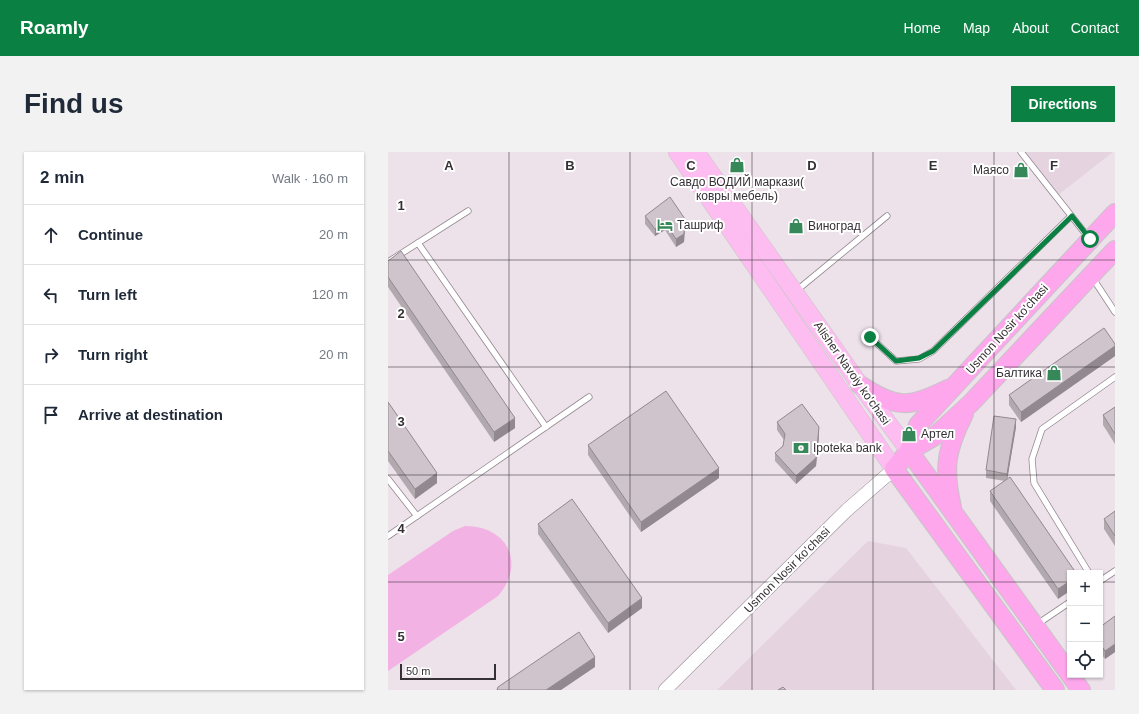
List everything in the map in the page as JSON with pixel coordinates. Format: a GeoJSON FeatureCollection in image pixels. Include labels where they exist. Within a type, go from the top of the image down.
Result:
{"type":"FeatureCollection","features":[{"type":"Feature","properties":{"kind":"highway","name":"Usmon Nosir ko'chasi"},"geometry":{"type":"LineString","coordinates":[[909,451],[918,425],[959,383],[1115,213]]}},
{"type":"Feature","properties":{"kind":"highway","name":"Usmon Nosir ko'chasi"},"geometry":{"type":"LineString","coordinates":[[894,469],[909,451],[934,436],[970,403],[1115,250]]}},
{"type":"Feature","properties":{"kind":"highway"},"geometry":{"type":"LineString","coordinates":[[860,385],[880,398],[899,404],[922,401],[959,383]]}},
{"type":"Feature","properties":{"kind":"highway"},"geometry":{"type":"LineString","coordinates":[[953,513],[947,485],[946,461],[954,436],[970,403]]}},
{"type":"Feature","properties":{"kind":"highway","name":"Alisher Navoiy ko'chasi"},"geometry":{"type":"LineString","coordinates":[[909,451],[1081,690]]}},
{"type":"Feature","properties":{"kind":"highway","name":"Alisher Navoiy ko'chasi"},"geometry":{"type":"LineString","coordinates":[[894,469],[1055,690]]}},
{"type":"Feature","properties":{"kind":"main road","name":"Alisher Navoiy ko'chasi"},"geometry":{"type":"LineString","coordinates":[[677,152],[894,469]]}},
{"type":"Feature","properties":{"kind":"main road","name":"Alisher Navoiy ko'chasi"},"geometry":{"type":"LineString","coordinates":[[696,152],[860,385],[909,451]]}},
{"type":"Feature","properties":{"kind":"street","name":"Usmon Nosir ko'chasi"},"geometry":{"type":"LineString","coordinates":[[665,690],[847,510],[894,469]]}},
{"type":"Feature","properties":{"kind":"lane"},"geometry":{"type":"LineString","coordinates":[[1021,152],[1090,239]]}},
{"type":"Feature","properties":{"kind":"lane"},"geometry":{"type":"LineString","coordinates":[[388,262],[468,211]]}},
{"type":"Feature","properties":{"kind":"lane"},"geometry":{"type":"LineString","coordinates":[[795,292],[887,216]]}},
{"type":"Feature","properties":{"kind":"lane"},"geometry":{"type":"LineString","coordinates":[[870,337],[896,361],[919,358],[933,351],[1072,216]]}},
{"type":"Feature","properties":{"kind":"lane"},"geometry":{"type":"LineString","coordinates":[[418,243],[546,427]]}},
{"type":"Feature","properties":{"kind":"lane"},"geometry":{"type":"LineString","coordinates":[[1090,275],[1115,312]]}},
{"type":"Feature","properties":{"kind":"lane"},"geometry":{"type":"LineString","coordinates":[[1087,570],[1034,483],[1032,459],[1042,429],[1115,377]]}},
{"type":"Feature","properties":{"kind":"lane"},"geometry":{"type":"LineString","coordinates":[[388,536],[588,397]]}},
{"type":"Feature","properties":{"kind":"lane"},"geometry":{"type":"LineString","coordinates":[[388,479],[417,516]]}},
{"type":"Feature","properties":{"kind":"lane"},"geometry":{"type":"LineString","coordinates":[[1103,579],[1115,571]]}},
{"type":"Feature","properties":{"kind":"lane"},"geometry":{"type":"LineString","coordinates":[[1034,626],[1067,604]]}},
{"type":"Feature","properties":{"kind":"shaded area"},"geometry":{"type":"Polygon","coordinates":[[[1017,152],[1113,152],[1053,199],[1017,152]]]}},
{"type":"Feature","properties":{"kind":"shaded area"},"geometry":{"type":"Polygon","coordinates":[[[465,526],[480,528],[492,532],[502,540],[508,549],[511,560],[511,572],[506,584],[498,596],[388,671],[388,575],[453,531],[465,526]]]}},
{"type":"Feature","properties":{"kind":"shaded area"},"geometry":{"type":"Polygon","coordinates":[[[868,541],[906,548],[1016,690],[717,690],[868,541]]]}},
{"type":"Feature","properties":{"kind":"building","name":"Ташриф"},"geometry":{"type":"Polygon","coordinates":[[[670,197],[685,219],[684,234],[676,239],[665,222],[655,229],[645,216],[670,197]]]}},
{"type":"Feature","properties":{"kind":"building"},"geometry":{"type":"Polygon","coordinates":[[[401,251],[515,418],[494,432],[388,277],[388,261],[401,251]]]}},
{"type":"Feature","properties":{"kind":"building"},"geometry":{"type":"Polygon","coordinates":[[[1104,328],[1115,346],[1021,412],[1009,395],[1104,328]]]}},
{"type":"Feature","properties":{"kind":"building"},"geometry":{"type":"Polygon","coordinates":[[[666,391],[719,468],[641,522],[588,445],[666,391]]]}},
{"type":"Feature","properties":{"kind":"building"},"geometry":{"type":"Polygon","coordinates":[[[388,402],[437,473],[415,489],[388,451],[388,402]]]}},
{"type":"Feature","properties":{"kind":"building","name":"Ipoteka bank"},"geometry":{"type":"Polygon","coordinates":[[[802,404],[819,427],[816,458],[796,476],[775,453],[783,446],[785,434],[777,422],[802,404]]]}},
{"type":"Feature","properties":{"kind":"building"},"geometry":{"type":"Polygon","coordinates":[[[1115,407],[1115,434],[1103,415],[1115,407]]]}},
{"type":"Feature","properties":{"kind":"building"},"geometry":{"type":"Polygon","coordinates":[[[994,416],[1016,419],[1007,474],[986,470],[994,416]]]}},
{"type":"Feature","properties":{"kind":"building"},"geometry":{"type":"Polygon","coordinates":[[[1010,477],[1074,570],[1067,570],[1067,583],[1058,589],[990,491],[1010,477]]]}},
{"type":"Feature","properties":{"kind":"building"},"geometry":{"type":"Polygon","coordinates":[[[572,499],[642,598],[608,623],[538,524],[572,499]]]}},
{"type":"Feature","properties":{"kind":"building"},"geometry":{"type":"Polygon","coordinates":[[[1115,511],[1115,536],[1104,519],[1115,511]]]}},
{"type":"Feature","properties":{"kind":"building"},"geometry":{"type":"Polygon","coordinates":[[[1115,616],[1115,644],[1105,651],[1103,648],[1103,625],[1115,616]]]}},
{"type":"Feature","properties":{"kind":"building"},"geometry":{"type":"Polygon","coordinates":[[[579,632],[595,657],[546,690],[497,690],[498,687],[579,632]]]}},
{"type":"Feature","properties":{"kind":"building"},"geometry":{"type":"Polygon","coordinates":[[[783,687],[786,690],[778,690],[783,687]]]}},
{"type":"Feature","properties":{"kind":"place","name":"Савдо ВОДИЙ маркази( ковры мебель)"},"geometry":{"type":"Point","coordinates":[737,165]}},
{"type":"Feature","properties":{"kind":"place","name":"Маясо"},"geometry":{"type":"Point","coordinates":[1021,170]}},
{"type":"Feature","properties":{"kind":"place","name":"Ташриф"},"geometry":{"type":"Point","coordinates":[665,225]}},
{"type":"Feature","properties":{"kind":"place","name":"Виноград"},"geometry":{"type":"Point","coordinates":[796,226]}},
{"type":"Feature","properties":{"kind":"place","name":"Балтика"},"geometry":{"type":"Point","coordinates":[1054,373]}},
{"type":"Feature","properties":{"kind":"place","name":"Артел"},"geometry":{"type":"Point","coordinates":[909,434]}},
{"type":"Feature","properties":{"kind":"place","name":"Ipoteka bank"},"geometry":{"type":"Point","coordinates":[801,448]}},
{"type":"Feature","properties":{"kind":"route"},"geometry":{"type":"LineString","coordinates":[[870,337],[896,361],[919,358],[933,351],[1072,216],[1090,239]]}}]}
